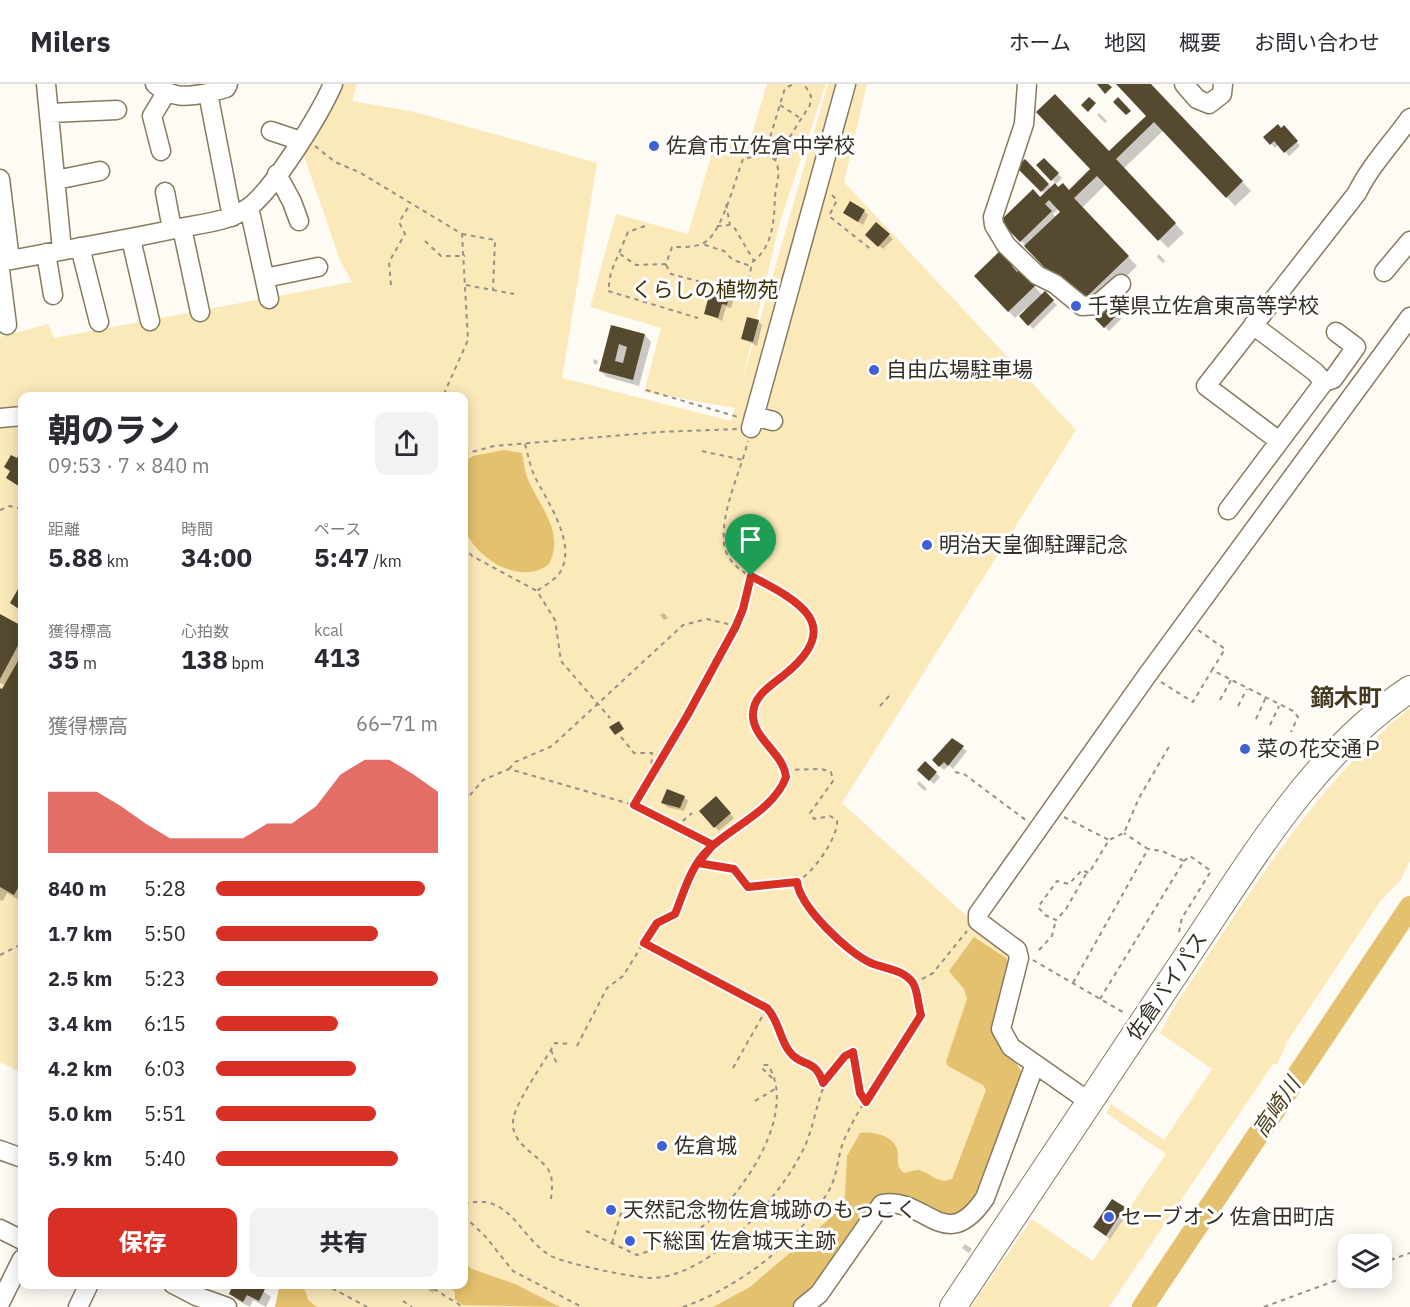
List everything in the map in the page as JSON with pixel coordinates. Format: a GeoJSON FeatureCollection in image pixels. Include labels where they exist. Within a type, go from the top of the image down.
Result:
{"type":"FeatureCollection","features":[{"type":"Feature","properties":{"kind":"highway","name":"佐倉バイパス"},"geometry":{"type":"LineString","coordinates":[[953,1307],[1088,1101],[1301,790],[1354,735],[1410,689]]}},
{"type":"Feature","properties":{"kind":"street"},"geometry":{"type":"LineString","coordinates":[[46,84],[56,180],[52,295]]}},
{"type":"Feature","properties":{"kind":"street"},"geometry":{"type":"LineString","coordinates":[[161,151],[152,116],[160,88],[182,98],[226,88],[228,84]]}},
{"type":"Feature","properties":{"kind":"street"},"geometry":{"type":"LineString","coordinates":[[773,421],[752,422],[820,193],[846,84]]}},
{"type":"Feature","properties":{"kind":"street"},"geometry":{"type":"LineString","coordinates":[[1027,84],[1024,124],[993,217],[993,225],[1006,245],[1037,275],[1055,284],[1082,306],[1097,305],[1121,284]]}},
{"type":"Feature","properties":{"kind":"street"},"geometry":{"type":"LineString","coordinates":[[1186,93],[1209,104],[1222,94],[1223,84]]}},
{"type":"Feature","properties":{"kind":"street"},"geometry":{"type":"LineString","coordinates":[[3,264],[232,217],[249,207],[265,192],[302,139],[325,86]]}},
{"type":"Feature","properties":{"kind":"street"},"geometry":{"type":"LineString","coordinates":[[208,93],[232,217]]}},
{"type":"Feature","properties":{"kind":"street"},"geometry":{"type":"LineString","coordinates":[[50,113],[117,110]]}},
{"type":"Feature","properties":{"kind":"street"},"geometry":{"type":"LineString","coordinates":[[1279,441],[1206,386],[1357,193],[1365,177],[1374,169],[1410,118]]}},
{"type":"Feature","properties":{"kind":"street"},"geometry":{"type":"LineString","coordinates":[[271,131],[302,139]]}},
{"type":"Feature","properties":{"kind":"street"},"geometry":{"type":"LineString","coordinates":[[56,180],[100,171]]}},
{"type":"Feature","properties":{"kind":"street"},"geometry":{"type":"LineString","coordinates":[[277,174],[292,202],[298,221]]}},
{"type":"Feature","properties":{"kind":"street"},"geometry":{"type":"LineString","coordinates":[[0,179],[7,326]]}},
{"type":"Feature","properties":{"kind":"street"},"geometry":{"type":"LineString","coordinates":[[165,192],[200,312]]}},
{"type":"Feature","properties":{"kind":"street"},"geometry":{"type":"LineString","coordinates":[[249,207],[269,299]]}},
{"type":"Feature","properties":{"kind":"street"},"geometry":{"type":"LineString","coordinates":[[131,239],[150,321]]}},
{"type":"Feature","properties":{"kind":"street"},"geometry":{"type":"LineString","coordinates":[[1384,272],[1410,240]]}},
{"type":"Feature","properties":{"kind":"street"},"geometry":{"type":"LineString","coordinates":[[80,247],[99,322]]}},
{"type":"Feature","properties":{"kind":"street"},"geometry":{"type":"LineString","coordinates":[[265,278],[318,267]]}},
{"type":"Feature","properties":{"kind":"street"},"geometry":{"type":"LineString","coordinates":[[1088,1101],[1011,1047],[1001,1029],[1019,966],[1017,950],[978,921],[978,914],[1186,621],[1410,317]]}},
{"type":"Feature","properties":{"kind":"street"},"geometry":{"type":"LineString","coordinates":[[1253,325],[1315,372],[1324,382]]}},
{"type":"Feature","properties":{"kind":"street"},"geometry":{"type":"LineString","coordinates":[[1228,510],[1324,382],[1333,379],[1356,347],[1336,332]]}},
{"type":"Feature","properties":{"kind":"street"},"geometry":{"type":"LineString","coordinates":[[0,418],[18,416]]}},
{"type":"Feature","properties":{"kind":"street"},"geometry":{"type":"LineString","coordinates":[[803,1307],[819,1294],[882,1204],[899,1205],[946,1225],[957,1224],[975,1213],[985,1198],[1035,1064]]}},
{"type":"Feature","properties":{"kind":"street"},"geometry":{"type":"LineString","coordinates":[[0,1150],[18,1157]]}},
{"type":"Feature","properties":{"kind":"street"},"geometry":{"type":"LineString","coordinates":[[0,1229],[18,1238]]}},
{"type":"Feature","properties":{"kind":"street"},"geometry":{"type":"LineString","coordinates":[[0,1303],[18,1267]]}},
{"type":"Feature","properties":{"kind":"street"},"geometry":{"type":"LineString","coordinates":[[78,1307],[87,1289]]}},
{"type":"Feature","properties":{"kind":"street"},"geometry":{"type":"LineString","coordinates":[[183,1289],[227,1307]]}},
{"type":"Feature","properties":{"kind":"path"},"geometry":{"type":"LineString","coordinates":[[765,154],[785,88],[794,84]]}},
{"type":"Feature","properties":{"kind":"path"},"geometry":{"type":"LineString","coordinates":[[705,283],[671,274],[666,264],[672,247],[702,244],[724,251],[733,260],[748,265],[760,255],[772,232],[779,177],[775,160],[810,105],[811,96],[804,84]]}},
{"type":"Feature","properties":{"kind":"path"},"geometry":{"type":"LineString","coordinates":[[780,105],[800,118]]}},
{"type":"Feature","properties":{"kind":"path"},"geometry":{"type":"LineString","coordinates":[[302,139],[335,162],[359,172],[410,205],[462,234],[495,240],[493,290]]}},
{"type":"Feature","properties":{"kind":"path"},"geometry":{"type":"LineString","coordinates":[[702,244],[717,226],[743,159],[765,154],[775,160]]}},
{"type":"Feature","properties":{"kind":"path"},"geometry":{"type":"LineString","coordinates":[[820,193],[837,200],[829,216],[873,251]]}},
{"type":"Feature","properties":{"kind":"path"},"geometry":{"type":"LineString","coordinates":[[726,204],[730,225],[753,262],[747,289]]}},
{"type":"Feature","properties":{"kind":"path"},"geometry":{"type":"LineString","coordinates":[[391,285],[389,262],[405,234],[399,222],[410,205]]}},
{"type":"Feature","properties":{"kind":"path"},"geometry":{"type":"LineString","coordinates":[[717,226],[730,225]]}},
{"type":"Feature","properties":{"kind":"path"},"geometry":{"type":"LineString","coordinates":[[645,226],[628,232],[611,272],[608,291],[698,318]]}},
{"type":"Feature","properties":{"kind":"path"},"geometry":{"type":"LineString","coordinates":[[445,392],[467,345],[465,256],[462,234]]}},
{"type":"Feature","properties":{"kind":"path"},"geometry":{"type":"LineString","coordinates":[[425,241],[441,256],[465,256]]}},
{"type":"Feature","properties":{"kind":"path"},"geometry":{"type":"LineString","coordinates":[[620,254],[636,265],[666,264]]}},
{"type":"Feature","properties":{"kind":"path"},"geometry":{"type":"LineString","coordinates":[[466,285],[514,294]]}},
{"type":"Feature","properties":{"kind":"path"},"geometry":{"type":"LineString","coordinates":[[646,390],[752,422]]}},
{"type":"Feature","properties":{"kind":"path"},"geometry":{"type":"LineString","coordinates":[[468,453],[494,446],[752,422]]}},
{"type":"Feature","properties":{"kind":"path"},"geometry":{"type":"LineString","coordinates":[[577,1046],[607,988],[623,976],[657,923],[675,914],[698,863],[713,845],[727,837],[778,792],[786,777],[784,770],[758,731],[753,712],[755,704],[768,687],[789,670],[808,649],[814,629],[810,615],[801,605],[734,564],[724,545],[725,520],[752,422]]}},
{"type":"Feature","properties":{"kind":"path"},"geometry":{"type":"LineString","coordinates":[[525,444],[534,475],[557,514],[562,534],[564,560],[561,570],[537,591]]}},
{"type":"Feature","properties":{"kind":"path"},"geometry":{"type":"LineString","coordinates":[[702,451],[743,460]]}},
{"type":"Feature","properties":{"kind":"path"},"geometry":{"type":"LineString","coordinates":[[0,510],[10,506],[18,508]]}},
{"type":"Feature","properties":{"kind":"path"},"geometry":{"type":"LineString","coordinates":[[468,551],[472,556],[537,591],[555,620],[561,661],[610,718]]}},
{"type":"Feature","properties":{"kind":"path"},"geometry":{"type":"LineString","coordinates":[[634,805],[736,626],[743,609],[751,576]]}},
{"type":"Feature","properties":{"kind":"path"},"geometry":{"type":"LineString","coordinates":[[468,797],[483,780],[509,770],[515,762],[552,747],[683,625],[707,620],[736,626]]}},
{"type":"Feature","properties":{"kind":"path"},"geometry":{"type":"LineString","coordinates":[[1148,674],[1193,702],[1225,649],[1186,621]]}},
{"type":"Feature","properties":{"kind":"path"},"geometry":{"type":"LineString","coordinates":[[1212,670],[1293,711],[1298,717],[1291,732]]}},
{"type":"Feature","properties":{"kind":"path"},"geometry":{"type":"LineString","coordinates":[[1220,700],[1231,680]]}},
{"type":"Feature","properties":{"kind":"path"},"geometry":{"type":"LineString","coordinates":[[1238,706],[1247,688]]}},
{"type":"Feature","properties":{"kind":"path"},"geometry":{"type":"LineString","coordinates":[[880,706],[890,695]]}},
{"type":"Feature","properties":{"kind":"path"},"geometry":{"type":"LineString","coordinates":[[1256,719],[1266,696]]}},
{"type":"Feature","properties":{"kind":"path"},"geometry":{"type":"LineString","coordinates":[[1270,725],[1279,704]]}},
{"type":"Feature","properties":{"kind":"path"},"geometry":{"type":"LineString","coordinates":[[621,737],[634,753],[652,753],[650,777]]}},
{"type":"Feature","properties":{"kind":"path"},"geometry":{"type":"LineString","coordinates":[[1039,950],[1052,936],[1056,920],[1066,909],[1086,874],[1093,869],[1109,840],[1124,833],[1139,798],[1170,745]]}},
{"type":"Feature","properties":{"kind":"path"},"geometry":{"type":"LineString","coordinates":[[698,863],[734,869],[752,889],[797,882],[827,848],[838,824],[834,817],[814,819],[810,816],[833,781],[831,772],[821,769],[784,770]]}},
{"type":"Feature","properties":{"kind":"path"},"geometry":{"type":"LineString","coordinates":[[509,770],[634,805],[713,845]]}},
{"type":"Feature","properties":{"kind":"path"},"geometry":{"type":"LineString","coordinates":[[955,772],[963,774],[1038,829]]}},
{"type":"Feature","properties":{"kind":"path"},"geometry":{"type":"LineString","coordinates":[[1051,811],[1109,840]]}},
{"type":"Feature","properties":{"kind":"path"},"geometry":{"type":"LineString","coordinates":[[676,827],[692,813]]}},
{"type":"Feature","properties":{"kind":"path"},"geometry":{"type":"LineString","coordinates":[[1124,833],[1148,849],[1162,851],[1184,861]]}},
{"type":"Feature","properties":{"kind":"path"},"geometry":{"type":"LineString","coordinates":[[1073,983],[1148,849]]}},
{"type":"Feature","properties":{"kind":"path"},"geometry":{"type":"LineString","coordinates":[[1100,999],[1184,861],[1190,856],[1211,871],[1182,918],[1179,932]]}},
{"type":"Feature","properties":{"kind":"path"},"geometry":{"type":"LineString","coordinates":[[1056,920],[1045,915],[1038,907],[1057,881],[1069,884],[1082,870],[1086,874]]}},
{"type":"Feature","properties":{"kind":"path"},"geometry":{"type":"LineString","coordinates":[[683,1307],[707,1298],[746,1276],[801,1226],[828,1193],[844,1141],[921,1015],[913,984],[896,971],[868,961],[830,931],[811,913],[801,899],[797,882]]}},
{"type":"Feature","properties":{"kind":"path"},"geometry":{"type":"LineString","coordinates":[[913,984],[933,973],[978,921]]}},
{"type":"Feature","properties":{"kind":"path"},"geometry":{"type":"LineString","coordinates":[[644,943],[767,1008],[775,1016],[789,1051],[819,1070],[823,1083]]}},
{"type":"Feature","properties":{"kind":"path"},"geometry":{"type":"LineString","coordinates":[[0,955],[18,946]]}},
{"type":"Feature","properties":{"kind":"path"},"geometry":{"type":"LineString","coordinates":[[1017,950],[1142,1023]]}},
{"type":"Feature","properties":{"kind":"path"},"geometry":{"type":"LineString","coordinates":[[733,1068],[767,1008]]}},
{"type":"Feature","properties":{"kind":"path"},"geometry":{"type":"LineString","coordinates":[[550,1199],[553,1184],[548,1169],[521,1144],[515,1132],[514,1117],[555,1043],[569,1044]]}},
{"type":"Feature","properties":{"kind":"path"},"geometry":{"type":"LineString","coordinates":[[551,1050],[557,1064]]}},
{"type":"Feature","properties":{"kind":"path"},"geometry":{"type":"LineString","coordinates":[[468,1203],[484,1201],[498,1206],[543,1250],[560,1260],[639,1277],[669,1276],[716,1251],[740,1233],[762,1211],[805,1146],[823,1083],[845,1056],[853,1052],[860,1093],[866,1102]]}},
{"type":"Feature","properties":{"kind":"path"},"geometry":{"type":"LineString","coordinates":[[586,1231],[637,1255],[684,1237],[708,1222],[743,1182],[764,1149],[777,1112],[773,1074],[768,1065],[763,1065],[762,1068],[772,1079]]}},
{"type":"Feature","properties":{"kind":"path"},"geometry":{"type":"LineString","coordinates":[[755,1101],[775,1089]]}},
{"type":"Feature","properties":{"kind":"path"},"geometry":{"type":"LineString","coordinates":[[612,1243],[621,1210]]}},
{"type":"Feature","properties":{"kind":"path"},"geometry":{"type":"LineString","coordinates":[[468,1220],[485,1236],[513,1270],[582,1307]]}},
{"type":"Feature","properties":{"kind":"path"},"geometry":{"type":"LineString","coordinates":[[1392,1259],[1410,1253]]}},
{"type":"Feature","properties":{"kind":"path"},"geometry":{"type":"LineString","coordinates":[[1264,1307],[1338,1280]]}},
{"type":"Feature","properties":{"kind":"path"},"geometry":{"type":"LineString","coordinates":[[333,1289],[367,1307]]}},
{"type":"Feature","properties":{"kind":"path"},"geometry":{"type":"LineString","coordinates":[[434,1289],[463,1307]]}},
{"type":"Feature","properties":{"kind":"path"},"geometry":{"type":"LineString","coordinates":[[403,1301],[412,1307]]}},
{"type":"Feature","properties":{"kind":"green space","name":"くらしの植物苑"},"geometry":{"type":"Polygon","coordinates":[[[340,84],[357,84],[352,101],[415,112],[597,163],[562,378],[731,421],[735,408],[644,392],[661,328],[590,307],[616,214],[688,234],[718,133],[750,141],[767,84],[826,84],[780,222],[742,382],[828,84],[867,84],[844,182],[1076,430],[842,803],[970,919],[974,928],[1008,955],[1011,965],[994,1034],[1000,1047],[1022,1071],[976,1199],[916,1205],[891,1194],[880,1194],[867,1208],[818,1284],[796,1307],[275,1307],[279,1289],[468,1289],[468,392],[18,392],[18,1071],[0,1062],[0,337],[48,324],[54,338],[352,282],[340,260],[303,153],[340,84]]]}},
{"type":"Feature","properties":{"kind":"green space"},"geometry":{"type":"Polygon","coordinates":[[[1410,708],[1410,861],[1400,881],[1381,900],[1288,1040],[1277,1064],[1273,1064],[1143,1256],[1144,1259],[1141,1259],[1109,1307],[971,1307],[1032,1219],[1093,1261],[1166,1154],[1106,1113],[1111,1104],[1164,1140],[1212,1069],[1160,1033],[1176,1004],[1255,885],[1311,809],[1374,739],[1410,708]]]}},
{"type":"Feature","properties":{"kind":"shaded area"},"geometry":{"type":"Polygon","coordinates":[[[504,450],[522,453],[527,477],[552,530],[554,541],[549,564],[538,570],[512,571],[488,558],[469,538],[468,459],[473,456],[504,450]]]}},
{"type":"Feature","properties":{"kind":"shaded area"},"geometry":{"type":"Polygon","coordinates":[[[974,937],[1006,958],[1011,965],[994,1035],[996,1042],[1018,1066],[1022,1078],[971,1209],[955,1216],[945,1215],[898,1197],[880,1194],[867,1208],[818,1284],[796,1307],[713,1307],[750,1287],[835,1214],[845,1196],[847,1156],[860,1133],[878,1134],[894,1143],[897,1149],[898,1165],[904,1173],[919,1170],[939,1180],[952,1179],[986,1090],[983,1085],[948,1066],[946,1062],[967,999],[964,989],[949,971],[974,937]]]}},
{"type":"Feature","properties":{"kind":"shaded area"},"geometry":{"type":"Polygon","coordinates":[[[468,1266],[515,1284],[560,1307],[463,1305],[455,1300],[455,1292],[452,1289],[468,1289],[468,1266]]]}},
{"type":"Feature","properties":{"kind":"shaded area"},"geometry":{"type":"Polygon","coordinates":[[[279,1289],[305,1289],[308,1300],[317,1307],[275,1307],[279,1289]]]}},
{"type":"Feature","properties":{"kind":"building"},"geometry":{"type":"Polygon","coordinates":[[[1097,84],[1108,84],[1112,87],[1105,94],[1097,84]]]}},
{"type":"Feature","properties":{"kind":"building"},"geometry":{"type":"Polygon","coordinates":[[[1116,84],[1151,84],[1243,181],[1226,198],[1154,122],[1116,159],[1176,223],[1158,241],[1097,176],[1074,198],[1129,256],[1079,304],[1024,246],[1060,212],[1049,200],[1045,204],[1052,211],[1020,242],[1000,221],[1033,189],[1040,197],[1055,183],[1058,187],[1063,183],[1069,190],[1090,169],[1036,112],[1055,94],[1109,151],[1146,116],[1116,84]]]}},
{"type":"Feature","properties":{"kind":"building"},"geometry":{"type":"Polygon","coordinates":[[[1089,97],[1096,103],[1088,112],[1081,105],[1089,97]]]}},
{"type":"Feature","properties":{"kind":"building"},"geometry":{"type":"Polygon","coordinates":[[[1118,97],[1131,111],[1126,115],[1113,102],[1118,97]]]}},
{"type":"Feature","properties":{"kind":"building"},"geometry":{"type":"Polygon","coordinates":[[[1278,124],[1281,128],[1284,125],[1298,141],[1284,153],[1274,141],[1270,145],[1263,137],[1278,124]]]}},
{"type":"Feature","properties":{"kind":"building"},"geometry":{"type":"Polygon","coordinates":[[[1044,158],[1059,173],[1051,181],[1036,165],[1044,158]]]}},
{"type":"Feature","properties":{"kind":"building"},"geometry":{"type":"Polygon","coordinates":[[[1025,159],[1049,184],[1041,192],[1016,167],[1025,159]]]}},
{"type":"Feature","properties":{"kind":"building"},"geometry":{"type":"Polygon","coordinates":[[[850,201],[865,210],[858,222],[843,213],[850,201]]]}},
{"type":"Feature","properties":{"kind":"building"},"geometry":{"type":"Polygon","coordinates":[[[876,222],[890,234],[878,247],[865,235],[876,222]]]}},
{"type":"Feature","properties":{"kind":"building"},"geometry":{"type":"Polygon","coordinates":[[[1002,249],[1015,263],[1012,266],[1017,272],[1020,269],[1035,286],[1008,312],[974,276],[1002,249]]]}},
{"type":"Feature","properties":{"kind":"building"},"geometry":{"type":"Polygon","coordinates":[[[711,288],[730,293],[727,305],[722,304],[718,318],[704,314],[711,288]]]}},
{"type":"Feature","properties":{"kind":"building"},"geometry":{"type":"Polygon","coordinates":[[[1045,291],[1054,300],[1028,326],[1019,316],[1045,291]]]}},
{"type":"Feature","properties":{"kind":"building"},"geometry":{"type":"Polygon","coordinates":[[[1121,294],[1129,303],[1104,328],[1095,319],[1121,294]]]}},
{"type":"Feature","properties":{"kind":"building"},"geometry":{"type":"Polygon","coordinates":[[[747,317],[759,320],[753,342],[741,339],[747,317]]]}},
{"type":"Feature","properties":{"kind":"building"},"geometry":{"type":"Polygon","coordinates":[[[611,325],[645,334],[633,380],[599,371],[611,325]],[[619,344],[615,361],[623,363],[627,347],[619,344]]]}},
{"type":"Feature","properties":{"kind":"building"},"geometry":{"type":"Polygon","coordinates":[[[11,455],[17,458],[18,456],[18,486],[6,478],[10,471],[4,467],[11,455]]]}},
{"type":"Feature","properties":{"kind":"building"},"geometry":{"type":"Polygon","coordinates":[[[18,589],[18,608],[10,603],[18,589]]]}},
{"type":"Feature","properties":{"kind":"building"},"geometry":{"type":"Polygon","coordinates":[[[0,614],[18,624],[18,645],[0,679],[0,614]]]}},
{"type":"Feature","properties":{"kind":"building"},"geometry":{"type":"Polygon","coordinates":[[[18,661],[18,888],[14,895],[0,887],[0,688],[2,689],[18,661]]]}},
{"type":"Feature","properties":{"kind":"building"},"geometry":{"type":"Polygon","coordinates":[[[619,721],[624,729],[615,735],[609,727],[619,721]]]}},
{"type":"Feature","properties":{"kind":"building"},"geometry":{"type":"Polygon","coordinates":[[[952,738],[964,746],[948,766],[944,762],[939,767],[932,760],[952,738]]]}},
{"type":"Feature","properties":{"kind":"building"},"geometry":{"type":"Polygon","coordinates":[[[925,761],[937,772],[929,781],[917,770],[925,761]]]}},
{"type":"Feature","properties":{"kind":"building"},"geometry":{"type":"Polygon","coordinates":[[[667,789],[685,796],[680,808],[661,803],[667,789]]]}},
{"type":"Feature","properties":{"kind":"building"},"geometry":{"type":"Polygon","coordinates":[[[716,796],[731,813],[714,828],[699,811],[716,796]]]}},
{"type":"Feature","properties":{"kind":"building","name":"セーブオン 佐倉田町店"},"geometry":{"type":"Polygon","coordinates":[[[1112,1199],[1125,1207],[1106,1236],[1093,1227],[1112,1199]]]}},
{"type":"Feature","properties":{"kind":"building"},"geometry":{"type":"Polygon","coordinates":[[[231,1289],[265,1289],[259,1301],[247,1295],[243,1302],[229,1294],[231,1289]]]}},
{"type":"Feature","properties":{"kind":"waterway","name":"高崎川"},"geometry":{"type":"LineString","coordinates":[[1143,1307],[1410,907]]}},
{"type":"Feature","properties":{"kind":"place","name":"佐倉市立佐倉中学校"},"geometry":{"type":"Point","coordinates":[654,146]}},
{"type":"Feature","properties":{"kind":"place","name":"千葉県立佐倉東高等学校"},"geometry":{"type":"Point","coordinates":[1076,306]}},
{"type":"Feature","properties":{"kind":"place","name":"自由広場駐車場"},"geometry":{"type":"Point","coordinates":[874,370]}},
{"type":"Feature","properties":{"kind":"place","name":"明治天皇御駐蹕記念"},"geometry":{"type":"Point","coordinates":[927,545]}},
{"type":"Feature","properties":{"kind":"place","name":"菜の花交通Ｐ"},"geometry":{"type":"Point","coordinates":[1245,749]}},
{"type":"Feature","properties":{"kind":"place","name":"佐倉城"},"geometry":{"type":"Point","coordinates":[662,1146]}},
{"type":"Feature","properties":{"kind":"place","name":"天然記念物佐倉城跡のもっこく"},"geometry":{"type":"Point","coordinates":[611,1210]}},
{"type":"Feature","properties":{"kind":"place","name":"セーブオン 佐倉田町店"},"geometry":{"type":"Point","coordinates":[1109,1217]}},
{"type":"Feature","properties":{"kind":"place","name":"下総国 佐倉城天主跡"},"geometry":{"type":"Point","coordinates":[630,1241]}},
{"type":"Feature","properties":{"kind":"district","name":"鏑木町"},"geometry":{"type":"Point","coordinates":[1346,698]}},
{"type":"Feature","properties":{"kind":"route"},"geometry":{"type":"LineString","coordinates":[[751,576],[743,609],[736,626],[687,716],[634,805],[713,845],[698,863],[734,869],[752,889],[797,882],[801,899],[811,913],[830,931],[872,964],[890,968],[913,984],[921,1015],[866,1102],[860,1093],[853,1052],[845,1056],[823,1083],[819,1070],[789,1051],[775,1016],[767,1008],[749,996],[644,943],[657,923],[675,914],[693,871],[698,863],[707,850],[713,845],[727,837],[770,800],[778,792],[786,777],[782,765],[758,731],[753,712],[755,704],[768,687],[789,670],[808,649],[814,629],[810,615],[801,605],[751,576]]}}]}
